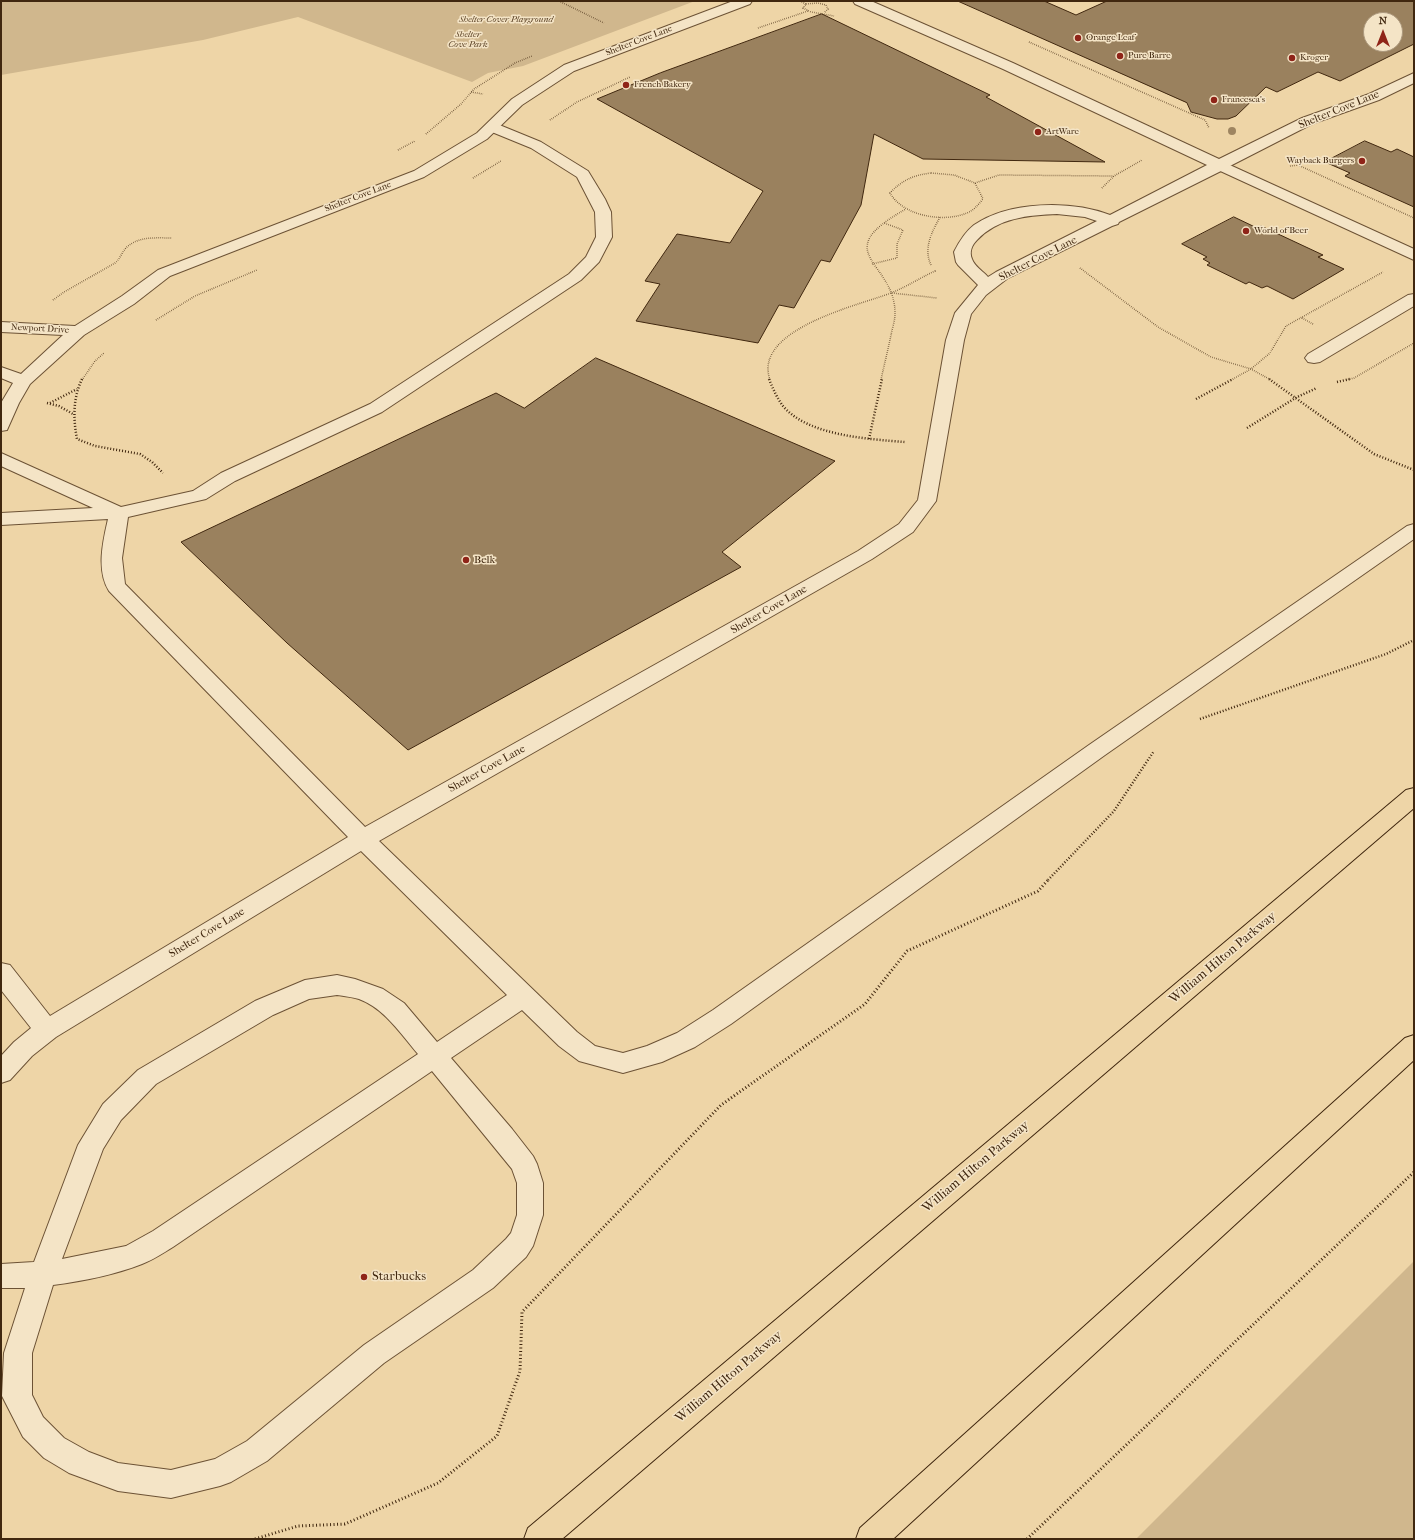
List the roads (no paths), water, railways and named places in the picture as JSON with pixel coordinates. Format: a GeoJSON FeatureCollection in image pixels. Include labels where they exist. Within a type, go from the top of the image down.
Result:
{"type":"FeatureCollection","features":[{"type":"Feature","properties":{"kind":"highway","name":"William Hilton Parkway"},"geometry":{"type":"LineString","coordinates":[[539,1539],[1414,796]]}},
{"type":"Feature","properties":{"kind":"highway"},"geometry":{"type":"LineString","coordinates":[[871,1539],[1414,1045]]}},
{"type":"Feature","properties":{"kind":"street","name":"Shelter Cove Lane"},"geometry":{"type":"LineString","coordinates":[[1,426],[10,403],[23,381],[78,330],[128,300],[164,273],[419,174],[482,136],[517,102],[569,68],[744,1]]}},
{"type":"Feature","properties":{"kind":"street"},"geometry":{"type":"LineString","coordinates":[[860,1],[1016,69],[1414,255]]}},
{"type":"Feature","properties":{"kind":"street","name":"Shelter Cove Lane"},"geometry":{"type":"LineString","coordinates":[[1,1073],[23,1049],[47,1030],[363,839],[865,556],[906,528],[927,500],[955,340],[963,313],[980,291],[1002,276],[1307,121],[1374,97],[1414,77]]}},
{"type":"Feature","properties":{"kind":"street"},"geometry":{"type":"LineString","coordinates":[[1,519],[119,513],[199,495],[228,477],[376,408],[549,295],[580,272],[593,259],[604,237],[602,212],[597,199],[583,174],[536,145],[492,127]]}},
{"type":"Feature","properties":{"kind":"street"},"geometry":{"type":"LineString","coordinates":[[988,286],[964,262],[962,252],[969,238],[977,231],[995,220],[1015,213],[1058,210],[1086,212],[1112,221]]}},
{"type":"Feature","properties":{"kind":"street"},"geometry":{"type":"LineString","coordinates":[[1314,358],[1414,298]]}},
{"type":"Feature","properties":{"kind":"street","name":"Newport Drive"},"geometry":{"type":"LineString","coordinates":[[1,327],[78,330]]}},
{"type":"Feature","properties":{"kind":"street"},"geometry":{"type":"LineString","coordinates":[[1,372],[23,381]]}},
{"type":"Feature","properties":{"kind":"street"},"geometry":{"type":"LineString","coordinates":[[1,459],[119,513]]}},
{"type":"Feature","properties":{"kind":"street"},"geometry":{"type":"LineString","coordinates":[[119,513],[112,546],[111,568],[116,586],[363,839],[568,1039],[588,1054],[623,1063],[653,1056],[686,1040],[722,1017],[1097,750],[1414,530]]}},
{"type":"Feature","properties":{"kind":"street"},"geometry":{"type":"LineString","coordinates":[[1,972],[47,1030]]}},
{"type":"Feature","properties":{"kind":"street"},"geometry":{"type":"LineString","coordinates":[[337,985],[360,989],[376,995],[395,1010],[503,1137],[524,1164],[530,1183],[530,1214],[522,1238],[516,1248],[482,1279],[374,1354],[257,1451],[220,1472],[171,1484],[118,1477],[80,1463],[54,1448],[33,1427],[17,1396],[18,1353],[43,1274],[91,1145],[112,1112],[147,1077],[264,1008],[305,990],[337,985]]}},
{"type":"Feature","properties":{"kind":"street"},"geometry":{"type":"LineString","coordinates":[[1,1276],[43,1274],[92,1265],[129,1256],[163,1239],[435,1058],[524,996]]}},
{"type":"Feature","properties":{"kind":"place","name":"Orange Leaf"},"geometry":{"type":"Point","coordinates":[1078,38]}},
{"type":"Feature","properties":{"kind":"place","name":"Pure Barre"},"geometry":{"type":"Point","coordinates":[1120,56]}},
{"type":"Feature","properties":{"kind":"place","name":"Kroger"},"geometry":{"type":"Point","coordinates":[1292,58]}},
{"type":"Feature","properties":{"kind":"place","name":"French Bakery"},"geometry":{"type":"Point","coordinates":[626,85]}},
{"type":"Feature","properties":{"kind":"place","name":"Francesca's"},"geometry":{"type":"Point","coordinates":[1214,100]}},
{"type":"Feature","properties":{"kind":"place","name":"ArtWare"},"geometry":{"type":"Point","coordinates":[1038,132]}},
{"type":"Feature","properties":{"kind":"place","name":"Wayback Burgers"},"geometry":{"type":"Point","coordinates":[1362,161]}},
{"type":"Feature","properties":{"kind":"place","name":"World of Beer"},"geometry":{"type":"Point","coordinates":[1246,231]}},
{"type":"Feature","properties":{"kind":"place","name":"Belk"},"geometry":{"type":"Point","coordinates":[466,560]}},
{"type":"Feature","properties":{"kind":"place","name":"Starbucks"},"geometry":{"type":"Point","coordinates":[364,1277]}},
{"type":"Feature","properties":{"kind":"park label","name":"Shelter Cover Playground"},"geometry":{"type":"Point","coordinates":[506,20]}},
{"type":"Feature","properties":{"kind":"park label","name":"Shelter Cove Park"},"geometry":{"type":"Point","coordinates":[468,40]}}]}
